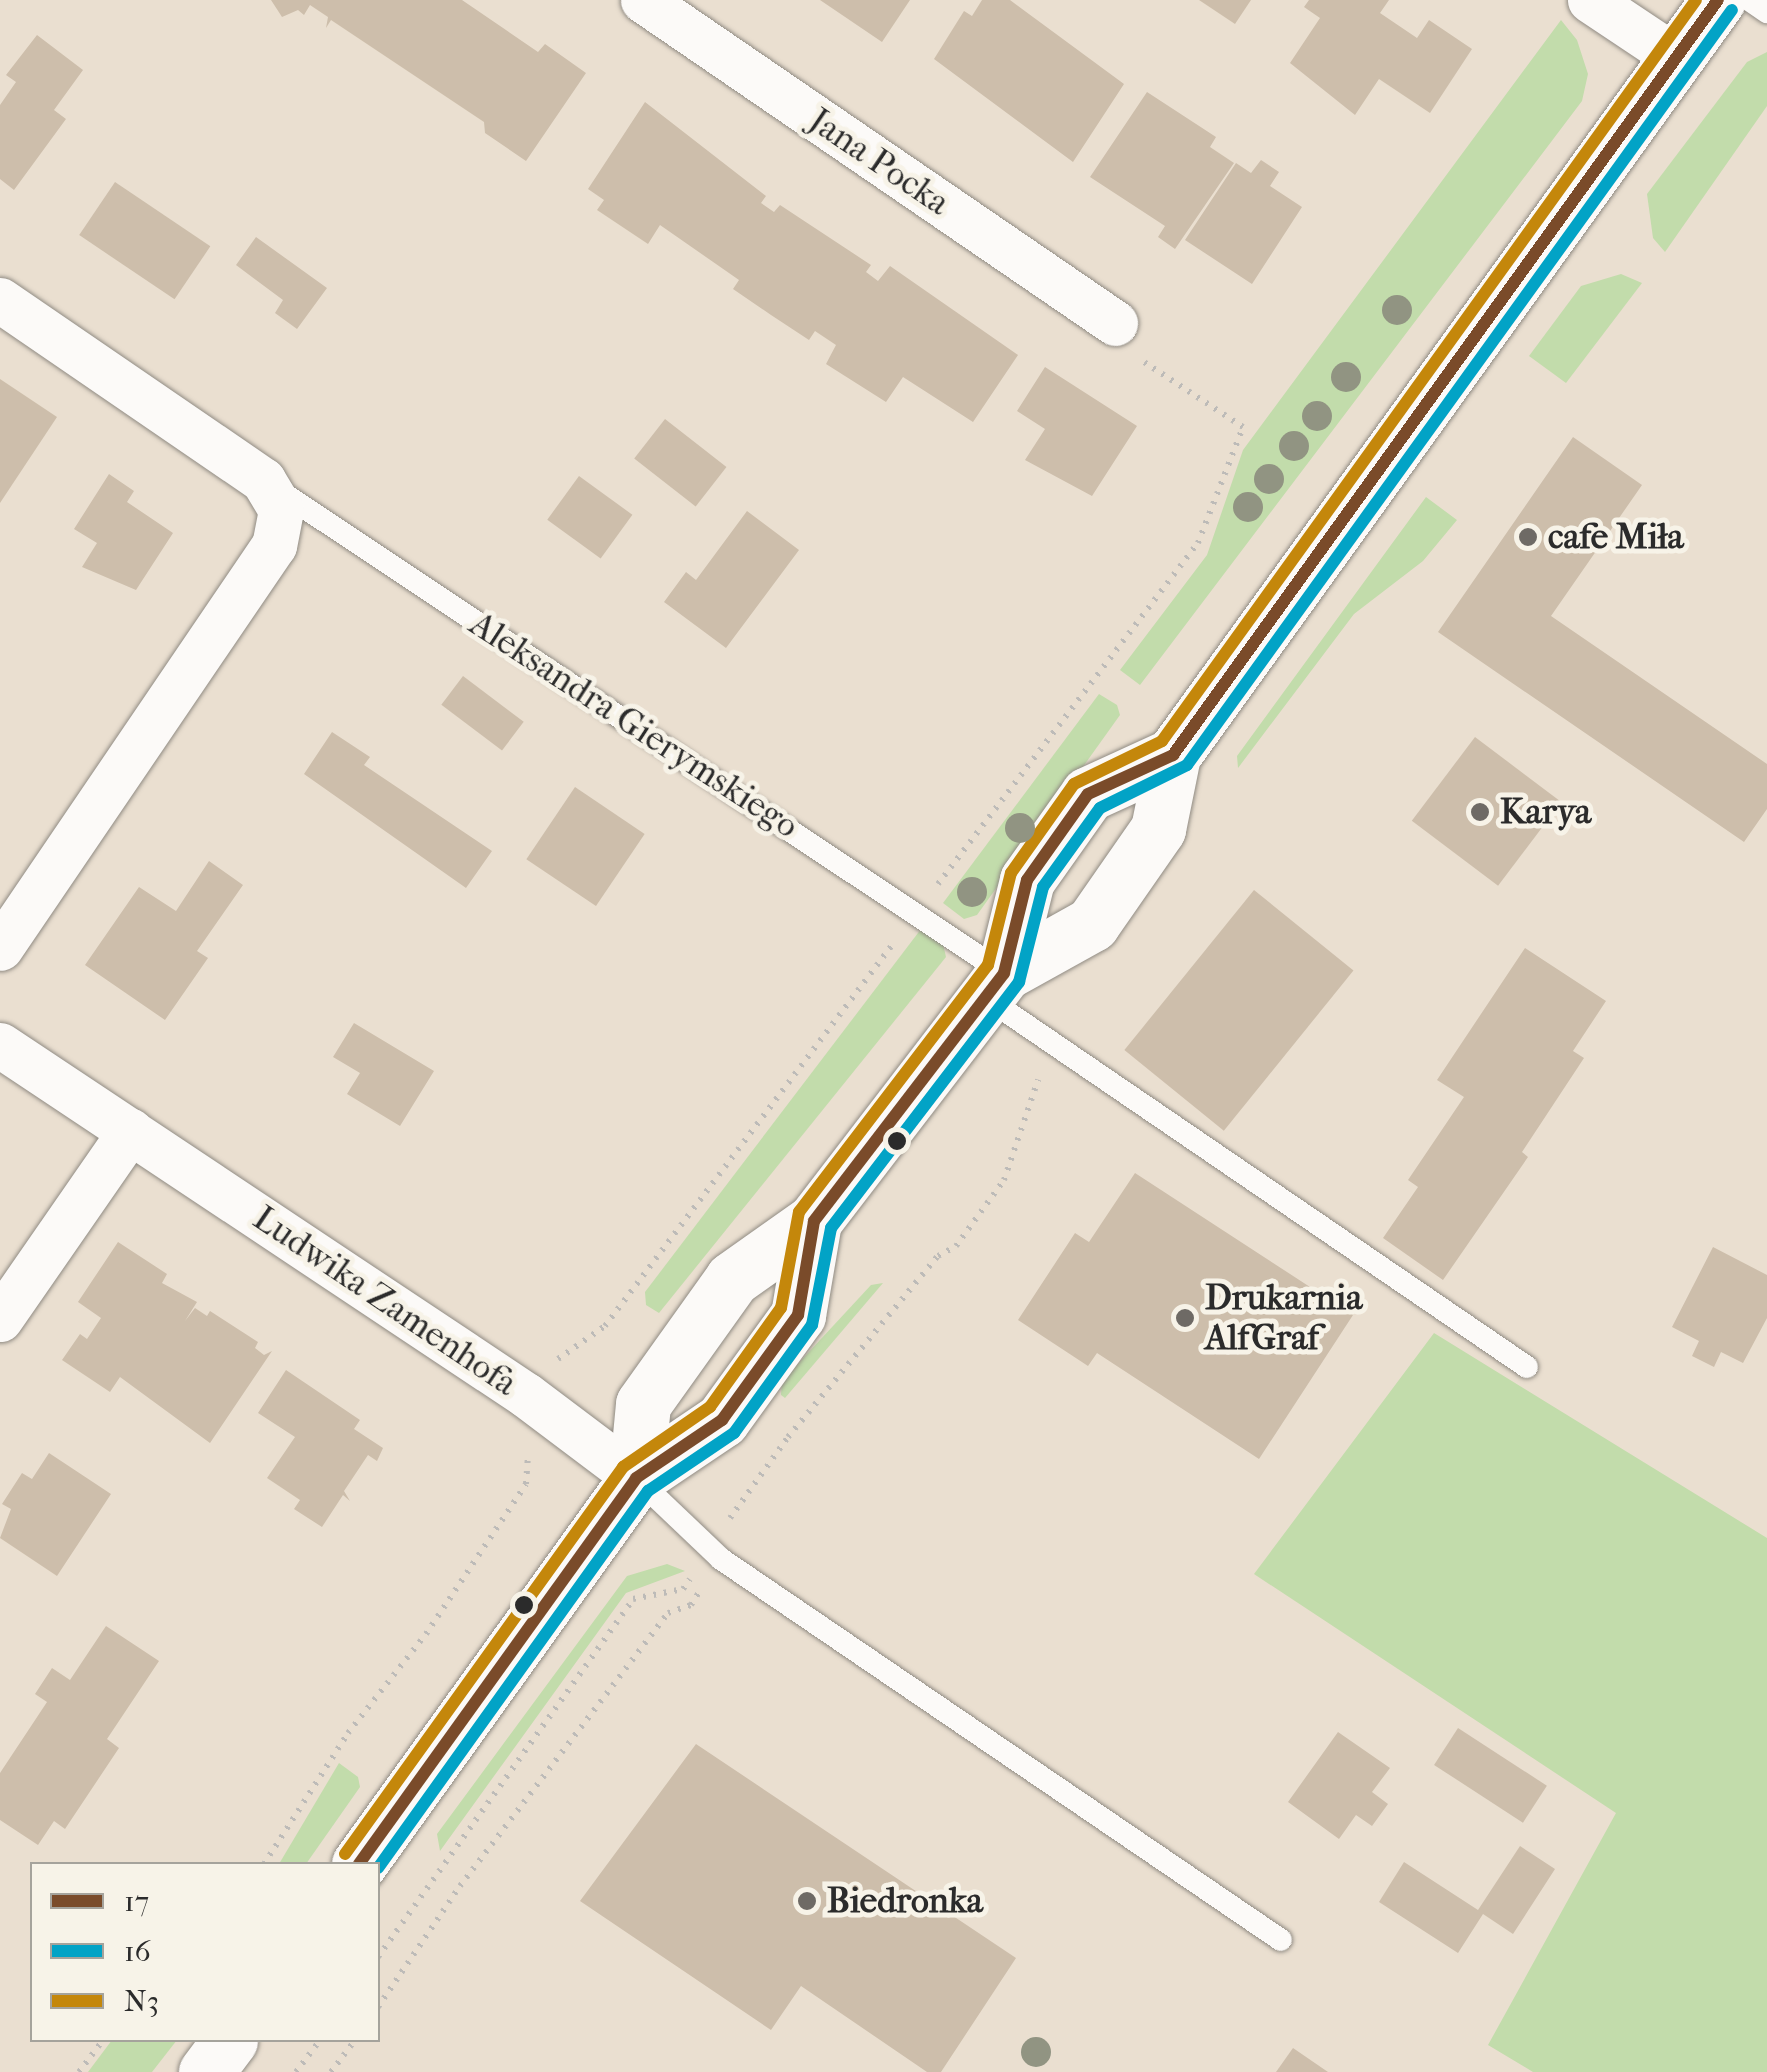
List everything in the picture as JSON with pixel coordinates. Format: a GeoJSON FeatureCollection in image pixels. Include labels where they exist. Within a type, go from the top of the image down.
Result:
{"type":"FeatureCollection","features":[{"type":"Feature","properties":{"kind":"main road"},"geometry":{"type":"LineString","coordinates":[[636,1478],[643,1404],[732,1280],[814,1221],[995,985],[1092,924],[1158,829],[1173,756],[1718,0]]}},
{"type":"Feature","properties":{"kind":"main road"},"geometry":{"type":"LineString","coordinates":[[995,985],[1027,880],[1088,794],[1173,756]]}},
{"type":"Feature","properties":{"kind":"main road"},"geometry":{"type":"LineString","coordinates":[[360,1862],[636,1478],[722,1420],[798,1315],[814,1221]]}},
{"type":"Feature","properties":{"kind":"main road"},"geometry":{"type":"LineString","coordinates":[[206,2072],[228,2042]]}},
{"type":"Feature","properties":{"kind":"street","name":"Jana Pocka"},"geometry":{"type":"LineString","coordinates":[[643,0],[1115,323]]}},
{"type":"Feature","properties":{"kind":"street"},"geometry":{"type":"LineString","coordinates":[[1590,0],[1677,58]]}},
{"type":"Feature","properties":{"kind":"street","name":"Aleksandra Gierymskiego"},"geometry":{"type":"LineString","coordinates":[[0,300],[263,480]]}},
{"type":"Feature","properties":{"kind":"street"},"geometry":{"type":"LineString","coordinates":[[0,948],[274,545],[281,510],[263,480]]}},
{"type":"Feature","properties":{"kind":"street","name":"Ludwika Zamenhofa"},"geometry":{"type":"LineString","coordinates":[[0,1045],[526,1395],[636,1478]]}},
{"type":"Feature","properties":{"kind":"street"},"geometry":{"type":"LineString","coordinates":[[0,1318],[130,1130]]}},
{"type":"Feature","properties":{"kind":"lane"},"geometry":{"type":"LineString","coordinates":[[1749,0],[1767,12]]}},
{"type":"Feature","properties":{"kind":"lane","name":"Aleksandra Gierymskiego"},"geometry":{"type":"LineString","coordinates":[[263,480],[915,914],[995,985],[1527,1368]]}},
{"type":"Feature","properties":{"kind":"lane"},"geometry":{"type":"LineString","coordinates":[[636,1478],[721,1559],[1282,1940]]}},
{"type":"Feature","properties":{"kind":"path"},"geometry":{"type":"LineString","coordinates":[[265,1862],[348,1732],[426,1634],[526,1484],[528,1452],[508,1421],[542,1370],[605,1326],[1198,543],[1242,426]]}},
{"type":"Feature","properties":{"kind":"path"},"geometry":{"type":"LineString","coordinates":[[380,2004],[668,1612],[691,1605],[721,1559]]}},
{"type":"Feature","properties":{"kind":"path"},"geometry":{"type":"LineString","coordinates":[[79,2072],[102,2042]]}},
{"type":"Feature","properties":{"kind":"path"},"geometry":{"type":"LineString","coordinates":[[296,2072],[318,2042]]}},
{"type":"Feature","properties":{"kind":"path"},"geometry":{"type":"LineString","coordinates":[[331,2072],[354,2042]]}},
{"type":"Feature","properties":{"kind":"green space"},"geometry":{"type":"Polygon","coordinates":[[[1561,20],[1577,40],[1588,74],[1582,101],[1140,685],[1120,670],[1207,555],[1243,450],[1561,20]]]}},
{"type":"Feature","properties":{"kind":"green space"},"geometry":{"type":"Polygon","coordinates":[[[1767,52],[1767,106],[1665,252],[1653,238],[1647,194],[1747,62],[1767,52]]]}},
{"type":"Feature","properties":{"kind":"green space"},"geometry":{"type":"Polygon","coordinates":[[[1621,274],[1642,283],[1566,383],[1529,356],[1581,286],[1621,274]]]}},
{"type":"Feature","properties":{"kind":"green space"},"geometry":{"type":"Polygon","coordinates":[[[1426,497],[1457,520],[1423,561],[1354,614],[1238,768],[1237,756],[1426,497]]]}},
{"type":"Feature","properties":{"kind":"green space"},"geometry":{"type":"Polygon","coordinates":[[[1099,694],[1117,705],[1120,715],[977,915],[964,919],[943,903],[1099,694]]]}},
{"type":"Feature","properties":{"kind":"green space"},"geometry":{"type":"Polygon","coordinates":[[[921,929],[943,944],[946,957],[659,1313],[646,1305],[645,1292],[921,929]]]}},
{"type":"Feature","properties":{"kind":"green space"},"geometry":{"type":"Polygon","coordinates":[[[883,1283],[785,1398],[781,1395],[782,1381],[871,1285],[883,1283]]]}},
{"type":"Feature","properties":{"kind":"green space"},"geometry":{"type":"Polygon","coordinates":[[[1434,1333],[1767,1538],[1767,2072],[1533,2072],[1488,2045],[1616,1813],[1254,1574],[1434,1333]]]}},
{"type":"Feature","properties":{"kind":"green space"},"geometry":{"type":"Polygon","coordinates":[[[667,1564],[685,1571],[626,1593],[440,1851],[437,1834],[627,1576],[667,1564]]]}},
{"type":"Feature","properties":{"kind":"green space"},"geometry":{"type":"Polygon","coordinates":[[[339,1763],[358,1777],[360,1787],[307,1862],[280,1862],[339,1763]]]}},
{"type":"Feature","properties":{"kind":"green space"},"geometry":{"type":"Polygon","coordinates":[[[110,2042],[175,2042],[152,2072],[88,2072],[110,2042]]]}},
{"type":"Feature","properties":{"kind":"building"},"geometry":{"type":"Polygon","coordinates":[[[271,0],[462,0],[538,52],[545,44],[586,73],[526,161],[485,133],[484,122],[331,20],[326,28],[328,17],[310,5],[304,15],[298,10],[282,17],[271,0]]]}},
{"type":"Feature","properties":{"kind":"building"},"geometry":{"type":"Polygon","coordinates":[[[820,0],[910,0],[882,42],[820,0]]]}},
{"type":"Feature","properties":{"kind":"building"},"geometry":{"type":"Polygon","coordinates":[[[982,0],[1010,0],[1124,84],[1073,162],[934,59],[964,11],[972,16],[982,0]]]}},
{"type":"Feature","properties":{"kind":"building"},"geometry":{"type":"Polygon","coordinates":[[[1199,0],[1251,0],[1235,24],[1199,0]]]}},
{"type":"Feature","properties":{"kind":"building"},"geometry":{"type":"Polygon","coordinates":[[[1309,0],[1389,0],[1380,13],[1417,38],[1429,20],[1472,49],[1430,113],[1379,79],[1355,115],[1290,63],[1320,18],[1304,7],[1309,0]]]}},
{"type":"Feature","properties":{"kind":"building"},"geometry":{"type":"Polygon","coordinates":[[[37,35],[83,70],[54,110],[66,119],[14,190],[0,179],[0,105],[16,82],[6,75],[37,35]]]}},
{"type":"Feature","properties":{"kind":"building"},"geometry":{"type":"Polygon","coordinates":[[[1147,92],[1216,137],[1210,147],[1234,163],[1175,249],[1158,237],[1165,226],[1090,177],[1147,92]]]}},
{"type":"Feature","properties":{"kind":"building"},"geometry":{"type":"Polygon","coordinates":[[[645,102],[766,196],[761,203],[774,212],[780,205],[871,265],[866,272],[878,281],[890,266],[1018,355],[973,422],[903,377],[886,402],[826,364],[836,345],[815,331],[809,340],[771,315],[733,289],[739,280],[660,225],[648,244],[597,210],[604,200],[588,189],[645,102]]]}},
{"type":"Feature","properties":{"kind":"building"},"geometry":{"type":"Polygon","coordinates":[[[1261,160],[1279,172],[1270,186],[1302,207],[1252,284],[1185,240],[1236,163],[1251,173],[1261,160]]]}},
{"type":"Feature","properties":{"kind":"building"},"geometry":{"type":"Polygon","coordinates":[[[115,182],[210,246],[175,299],[79,235],[115,182]]]}},
{"type":"Feature","properties":{"kind":"building"},"geometry":{"type":"Polygon","coordinates":[[[256,237],[327,288],[297,329],[275,313],[283,300],[236,265],[256,237]]]}},
{"type":"Feature","properties":{"kind":"building"},"geometry":{"type":"Polygon","coordinates":[[[1045,367],[1137,426],[1092,496],[1025,460],[1045,429],[1017,411],[1045,367]]]}},
{"type":"Feature","properties":{"kind":"building"},"geometry":{"type":"Polygon","coordinates":[[[0,379],[57,417],[0,503],[0,379]]]}},
{"type":"Feature","properties":{"kind":"building"},"geometry":{"type":"Polygon","coordinates":[[[665,419],[726,467],[696,506],[634,458],[665,419]]]}},
{"type":"Feature","properties":{"kind":"building"},"geometry":{"type":"Polygon","coordinates":[[[1573,437],[1642,485],[1551,616],[1767,764],[1767,809],[1744,842],[1438,632],[1573,437]]]}},
{"type":"Feature","properties":{"kind":"building"},"geometry":{"type":"Polygon","coordinates":[[[109,474],[134,491],[127,502],[173,533],[136,590],[82,567],[97,543],[74,529],[109,474]]]}},
{"type":"Feature","properties":{"kind":"building"},"geometry":{"type":"Polygon","coordinates":[[[579,476],[632,515],[601,558],[547,520],[579,476]]]}},
{"type":"Feature","properties":{"kind":"building"},"geometry":{"type":"Polygon","coordinates":[[[747,511],[799,550],[726,648],[664,602],[686,572],[696,580],[747,511]]]}},
{"type":"Feature","properties":{"kind":"building"},"geometry":{"type":"Polygon","coordinates":[[[463,676],[524,722],[502,750],[441,705],[463,676]]]}},
{"type":"Feature","properties":{"kind":"building"},"geometry":{"type":"Polygon","coordinates":[[[332,732],[370,757],[364,765],[492,851],[466,888],[304,774],[332,732]]]}},
{"type":"Feature","properties":{"kind":"building"},"geometry":{"type":"Polygon","coordinates":[[[1475,737],[1561,802],[1498,886],[1412,821],[1475,737]]]}},
{"type":"Feature","properties":{"kind":"building"},"geometry":{"type":"Polygon","coordinates":[[[575,787],[645,834],[596,906],[526,859],[575,787]]]}},
{"type":"Feature","properties":{"kind":"building"},"geometry":{"type":"Polygon","coordinates":[[[209,861],[243,885],[197,951],[208,958],[165,1020],[85,965],[139,887],[176,911],[209,861]]]}},
{"type":"Feature","properties":{"kind":"building"},"geometry":{"type":"Polygon","coordinates":[[[1254,890],[1353,971],[1224,1131],[1124,1050],[1254,890]]]}},
{"type":"Feature","properties":{"kind":"building"},"geometry":{"type":"Polygon","coordinates":[[[1525,948],[1606,1001],[1573,1051],[1584,1058],[1522,1152],[1528,1157],[1443,1280],[1383,1238],[1418,1187],[1408,1180],[1464,1097],[1437,1080],[1525,948]]]}},
{"type":"Feature","properties":{"kind":"building"},"geometry":{"type":"Polygon","coordinates":[[[354,1023],[434,1071],[400,1126],[347,1094],[360,1073],[333,1057],[354,1023]]]}},
{"type":"Feature","properties":{"kind":"building","name":"Drukarnia AlfGraf"},"geometry":{"type":"Polygon","coordinates":[[[1135,1173],[1353,1315],[1259,1459],[1097,1353],[1088,1366],[1018,1320],[1075,1233],[1089,1242],[1135,1173]]]}},
{"type":"Feature","properties":{"kind":"building"},"geometry":{"type":"Polygon","coordinates":[[[118,1242],[167,1274],[162,1283],[197,1302],[185,1321],[195,1308],[207,1316],[210,1311],[258,1342],[255,1348],[264,1355],[272,1351],[210,1443],[120,1377],[110,1392],[62,1360],[80,1334],[87,1339],[101,1318],[78,1302],[118,1242]]]}},
{"type":"Feature","properties":{"kind":"building"},"geometry":{"type":"Polygon","coordinates":[[[1713,1247],[1767,1275],[1767,1318],[1743,1363],[1721,1352],[1714,1367],[1692,1356],[1699,1341],[1672,1327],[1713,1247]]]}},
{"type":"Feature","properties":{"kind":"building"},"geometry":{"type":"Polygon","coordinates":[[[286,1370],[360,1420],[354,1429],[383,1448],[377,1461],[368,1455],[344,1491],[350,1501],[343,1495],[322,1527],[294,1509],[300,1500],[267,1478],[295,1437],[258,1413],[286,1370]]]}},
{"type":"Feature","properties":{"kind":"building"},"geometry":{"type":"Polygon","coordinates":[[[49,1453],[111,1494],[57,1576],[0,1538],[11,1509],[2,1504],[22,1473],[32,1479],[49,1453]]]}},
{"type":"Feature","properties":{"kind":"building"},"geometry":{"type":"Polygon","coordinates":[[[106,1626],[159,1661],[107,1739],[119,1748],[65,1829],[54,1821],[38,1845],[0,1820],[0,1773],[47,1702],[35,1694],[52,1668],[70,1680],[106,1626]]]}},
{"type":"Feature","properties":{"kind":"building"},"geometry":{"type":"Polygon","coordinates":[[[1458,1728],[1547,1786],[1523,1823],[1434,1765],[1458,1728]]]}},
{"type":"Feature","properties":{"kind":"building"},"geometry":{"type":"Polygon","coordinates":[[[1338,1732],[1390,1768],[1372,1792],[1388,1804],[1372,1826],[1356,1815],[1339,1839],[1288,1802],[1338,1732]]]}},
{"type":"Feature","properties":{"kind":"building"},"geometry":{"type":"Polygon","coordinates":[[[696,1744],[1016,1958],[941,2072],[927,2072],[801,1986],[771,2030],[580,1901],[696,1744]]]}},
{"type":"Feature","properties":{"kind":"building"},"geometry":{"type":"Polygon","coordinates":[[[1520,1846],[1555,1869],[1513,1934],[1483,1914],[1458,1953],[1379,1902],[1404,1862],[1478,1910],[1520,1846]]]}},
{"type":"Feature","properties":{"kind":"building"},"geometry":{"type":"Polygon","coordinates":[[[1293,2048],[1328,2072],[1276,2072],[1293,2048]]]}},
{"type":"Feature","properties":{"kind":"transit line","name":"N3"},"geometry":{"type":"LineString","coordinates":[[345,1854],[623,1467],[710,1407],[781,1308],[799,1212],[988,965],[1011,873],[1074,784],[1162,741],[1696,0]]}},
{"type":"Feature","properties":{"kind":"transit line","name":"17"},"geometry":{"type":"LineString","coordinates":[[360,1862],[636,1478],[722,1420],[798,1315],[814,1221],[1004,973],[1027,880],[1088,794],[1173,755],[1718,0]]}},
{"type":"Feature","properties":{"kind":"transit line","name":"16"},"geometry":{"type":"LineString","coordinates":[[380,1865],[648,1491],[734,1433],[812,1325],[831,1228],[1019,982],[1043,887],[1100,808],[1187,765],[1732,10]]}},
{"type":"Feature","properties":{"kind":"place","name":"cafe Miła"},"geometry":{"type":"Point","coordinates":[1528,537]}},
{"type":"Feature","properties":{"kind":"place","name":"Karya"},"geometry":{"type":"Point","coordinates":[1480,812]}},
{"type":"Feature","properties":{"kind":"place","name":"Drukarnia AlfGraf"},"geometry":{"type":"Point","coordinates":[1185,1318]}},
{"type":"Feature","properties":{"kind":"place","name":"Biedronka"},"geometry":{"type":"Point","coordinates":[807,1901]}}]}
